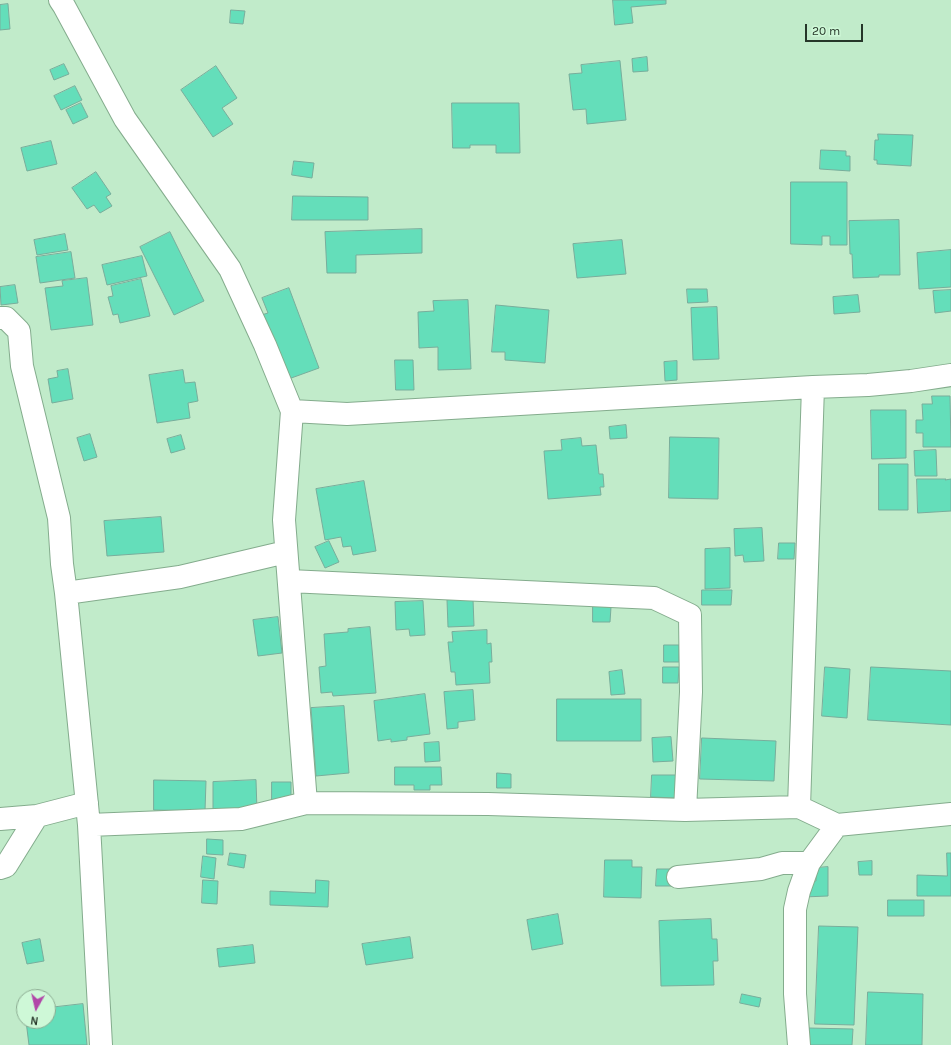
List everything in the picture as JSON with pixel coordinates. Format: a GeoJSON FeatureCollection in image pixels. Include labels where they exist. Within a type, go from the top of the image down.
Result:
{"type":"FeatureCollection","features":[{"type":"Feature","properties":{"kind":"street"},"geometry":{"type":"LineString","coordinates":[[60,0],[125,119],[230,269],[266,345],[292,411],[284,520],[306,803]]}},
{"type":"Feature","properties":{"kind":"street"},"geometry":{"type":"LineString","coordinates":[[0,318],[6,318],[19,331],[22,366],[59,518],[62,564],[89,825],[101,1045]]}},
{"type":"Feature","properties":{"kind":"street"},"geometry":{"type":"LineString","coordinates":[[292,411],[347,414],[868,385],[951,375]]}},
{"type":"Feature","properties":{"kind":"street"},"geometry":{"type":"LineString","coordinates":[[799,807],[813,387]]}},
{"type":"Feature","properties":{"kind":"street"},"geometry":{"type":"LineString","coordinates":[[66,593],[180,577],[286,552]]}},
{"type":"Feature","properties":{"kind":"street"},"geometry":{"type":"LineString","coordinates":[[289,582],[654,598],[690,615],[691,692],[685,810]]}},
{"type":"Feature","properties":{"kind":"street"},"geometry":{"type":"LineString","coordinates":[[0,819],[37,816],[87,803]]}},
{"type":"Feature","properties":{"kind":"street"},"geometry":{"type":"LineString","coordinates":[[89,825],[241,819],[306,803],[488,804],[685,810],[799,807],[837,825],[951,814]]}},
{"type":"Feature","properties":{"kind":"street"},"geometry":{"type":"LineString","coordinates":[[0,868],[6,866],[37,816]]}},
{"type":"Feature","properties":{"kind":"street"},"geometry":{"type":"LineString","coordinates":[[799,1045],[795,994],[795,909],[798,891],[809,863],[837,825]]}},
{"type":"Feature","properties":{"kind":"street"},"geometry":{"type":"LineString","coordinates":[[678,877],[761,870],[782,863],[809,863]]}},
{"type":"Feature","properties":{"kind":"building"},"geometry":{"type":"Polygon","coordinates":[[[613,0],[666,0],[666,4],[631,7],[633,23],[615,25],[613,0]]]}},
{"type":"Feature","properties":{"kind":"building"},"geometry":{"type":"Polygon","coordinates":[[[8,4],[10,29],[0,30],[0,5],[8,4]]]}},
{"type":"Feature","properties":{"kind":"building"},"geometry":{"type":"Polygon","coordinates":[[[231,10],[245,11],[243,24],[230,23],[231,10]]]}},
{"type":"Feature","properties":{"kind":"building"},"geometry":{"type":"Polygon","coordinates":[[[647,57],[648,71],[633,72],[632,59],[647,57]]]}},
{"type":"Feature","properties":{"kind":"building"},"geometry":{"type":"Polygon","coordinates":[[[620,61],[626,120],[587,124],[586,109],[573,110],[569,74],[582,73],[581,65],[620,61]]]}},
{"type":"Feature","properties":{"kind":"building"},"geometry":{"type":"Polygon","coordinates":[[[64,64],[69,74],[54,80],[50,70],[64,64]]]}},
{"type":"Feature","properties":{"kind":"building"},"geometry":{"type":"Polygon","coordinates":[[[216,66],[237,98],[222,108],[233,124],[213,137],[181,90],[216,66]]]}},
{"type":"Feature","properties":{"kind":"building"},"geometry":{"type":"Polygon","coordinates":[[[75,86],[82,100],[61,110],[54,96],[75,86]]]}},
{"type":"Feature","properties":{"kind":"building"},"geometry":{"type":"Polygon","coordinates":[[[81,103],[88,117],[73,124],[66,110],[81,103]]]}},
{"type":"Feature","properties":{"kind":"building"},"geometry":{"type":"Polygon","coordinates":[[[452,103],[519,103],[520,153],[496,153],[496,145],[470,145],[470,148],[453,148],[452,103]]]}},
{"type":"Feature","properties":{"kind":"building"},"geometry":{"type":"Polygon","coordinates":[[[878,134],[913,135],[911,166],[877,164],[877,160],[874,160],[875,140],[878,140],[878,134]]]}},
{"type":"Feature","properties":{"kind":"building"},"geometry":{"type":"Polygon","coordinates":[[[51,141],[57,164],[27,171],[21,148],[51,141]]]}},
{"type":"Feature","properties":{"kind":"building"},"geometry":{"type":"Polygon","coordinates":[[[821,150],[846,151],[846,156],[850,156],[850,171],[820,169],[821,150]]]}},
{"type":"Feature","properties":{"kind":"building"},"geometry":{"type":"Polygon","coordinates":[[[294,161],[314,163],[312,178],[292,175],[294,161]]]}},
{"type":"Feature","properties":{"kind":"building"},"geometry":{"type":"Polygon","coordinates":[[[96,172],[111,194],[106,197],[112,206],[100,213],[94,205],[87,209],[72,188],[96,172]]]}},
{"type":"Feature","properties":{"kind":"building"},"geometry":{"type":"Polygon","coordinates":[[[791,182],[847,182],[847,245],[830,245],[830,236],[822,236],[822,245],[791,244],[791,182]]]}},
{"type":"Feature","properties":{"kind":"building"},"geometry":{"type":"Polygon","coordinates":[[[293,196],[368,197],[368,220],[292,220],[293,196]]]}},
{"type":"Feature","properties":{"kind":"building"},"geometry":{"type":"Polygon","coordinates":[[[899,220],[900,275],[879,275],[879,277],[853,278],[852,254],[850,254],[849,221],[899,220]]]}},
{"type":"Feature","properties":{"kind":"building"},"geometry":{"type":"Polygon","coordinates":[[[422,229],[422,253],[356,255],[356,273],[327,273],[325,232],[422,229]]]}},
{"type":"Feature","properties":{"kind":"building"},"geometry":{"type":"Polygon","coordinates":[[[170,232],[204,301],[174,315],[140,247],[170,232]]]}},
{"type":"Feature","properties":{"kind":"building"},"geometry":{"type":"Polygon","coordinates":[[[65,234],[68,250],[37,255],[34,240],[65,234]]]}},
{"type":"Feature","properties":{"kind":"building"},"geometry":{"type":"Polygon","coordinates":[[[622,240],[626,274],[577,278],[573,244],[622,240]]]}},
{"type":"Feature","properties":{"kind":"building"},"geometry":{"type":"Polygon","coordinates":[[[951,250],[951,287],[919,289],[917,253],[951,250]]]}},
{"type":"Feature","properties":{"kind":"building"},"geometry":{"type":"Polygon","coordinates":[[[71,252],[75,278],[40,283],[36,257],[71,252]]]}},
{"type":"Feature","properties":{"kind":"building"},"geometry":{"type":"Polygon","coordinates":[[[142,256],[147,276],[107,285],[102,265],[142,256]]]}},
{"type":"Feature","properties":{"kind":"building"},"geometry":{"type":"Polygon","coordinates":[[[87,278],[93,325],[51,330],[45,288],[63,286],[62,281],[87,278]]]}},
{"type":"Feature","properties":{"kind":"building"},"geometry":{"type":"Polygon","coordinates":[[[141,279],[150,316],[120,323],[118,314],[113,315],[108,297],[113,296],[111,286],[141,279]]]}},
{"type":"Feature","properties":{"kind":"building"},"geometry":{"type":"Polygon","coordinates":[[[15,285],[18,303],[1,305],[0,287],[15,285]]]}},
{"type":"Feature","properties":{"kind":"building"},"geometry":{"type":"Polygon","coordinates":[[[289,288],[319,368],[283,381],[258,316],[268,313],[262,298],[289,288]]]}},
{"type":"Feature","properties":{"kind":"building"},"geometry":{"type":"Polygon","coordinates":[[[687,289],[707,289],[708,302],[688,303],[687,289]]]}},
{"type":"Feature","properties":{"kind":"building"},"geometry":{"type":"Polygon","coordinates":[[[951,290],[951,311],[935,313],[933,291],[951,290]]]}},
{"type":"Feature","properties":{"kind":"building"},"geometry":{"type":"Polygon","coordinates":[[[858,295],[860,312],[834,314],[833,297],[858,295]]]}},
{"type":"Feature","properties":{"kind":"building"},"geometry":{"type":"Polygon","coordinates":[[[468,300],[471,369],[438,370],[438,347],[419,348],[418,312],[434,311],[433,301],[468,300]]]}},
{"type":"Feature","properties":{"kind":"building"},"geometry":{"type":"Polygon","coordinates":[[[496,305],[549,310],[545,363],[505,360],[505,352],[492,352],[496,305]]]}},
{"type":"Feature","properties":{"kind":"building"},"geometry":{"type":"Polygon","coordinates":[[[717,307],[719,359],[693,360],[691,308],[717,307]]]}},
{"type":"Feature","properties":{"kind":"building"},"geometry":{"type":"Polygon","coordinates":[[[395,360],[413,360],[414,390],[396,390],[395,360]]]}},
{"type":"Feature","properties":{"kind":"building"},"geometry":{"type":"Polygon","coordinates":[[[677,361],[677,380],[665,381],[664,362],[677,361]]]}},
{"type":"Feature","properties":{"kind":"building"},"geometry":{"type":"Polygon","coordinates":[[[68,369],[73,399],[52,403],[48,379],[58,377],[57,371],[68,369]]]}},
{"type":"Feature","properties":{"kind":"building"},"geometry":{"type":"Polygon","coordinates":[[[183,370],[185,383],[195,382],[198,401],[188,403],[190,418],[157,423],[149,375],[183,370]]]}},
{"type":"Feature","properties":{"kind":"building"},"geometry":{"type":"Polygon","coordinates":[[[932,396],[950,396],[951,447],[923,447],[923,433],[916,433],[916,420],[923,420],[922,404],[932,404],[932,396]]]}},
{"type":"Feature","properties":{"kind":"building"},"geometry":{"type":"Polygon","coordinates":[[[871,410],[906,410],[906,458],[872,459],[871,410]]]}},
{"type":"Feature","properties":{"kind":"building"},"geometry":{"type":"Polygon","coordinates":[[[626,425],[627,438],[610,439],[609,427],[626,425]]]}},
{"type":"Feature","properties":{"kind":"building"},"geometry":{"type":"Polygon","coordinates":[[[90,434],[97,457],[84,461],[77,438],[90,434]]]}},
{"type":"Feature","properties":{"kind":"building"},"geometry":{"type":"Polygon","coordinates":[[[181,435],[185,449],[171,453],[167,439],[181,435]]]}},
{"type":"Feature","properties":{"kind":"building"},"geometry":{"type":"Polygon","coordinates":[[[670,437],[719,438],[718,499],[669,498],[670,437]]]}},
{"type":"Feature","properties":{"kind":"building"},"geometry":{"type":"Polygon","coordinates":[[[581,438],[582,446],[596,445],[599,474],[603,474],[604,487],[600,487],[601,495],[548,499],[544,451],[562,450],[561,440],[581,438]]]}},
{"type":"Feature","properties":{"kind":"building"},"geometry":{"type":"Polygon","coordinates":[[[936,450],[937,476],[915,476],[914,451],[936,450]]]}},
{"type":"Feature","properties":{"kind":"building"},"geometry":{"type":"Polygon","coordinates":[[[879,464],[908,464],[908,510],[879,510],[879,464]]]}},
{"type":"Feature","properties":{"kind":"building"},"geometry":{"type":"Polygon","coordinates":[[[917,479],[951,479],[951,511],[918,513],[917,479]]]}},
{"type":"Feature","properties":{"kind":"building"},"geometry":{"type":"Polygon","coordinates":[[[364,481],[376,551],[353,555],[351,546],[343,547],[341,537],[325,540],[316,489],[364,481]]]}},
{"type":"Feature","properties":{"kind":"building"},"geometry":{"type":"Polygon","coordinates":[[[161,517],[164,552],[107,556],[104,521],[161,517]]]}},
{"type":"Feature","properties":{"kind":"building"},"geometry":{"type":"Polygon","coordinates":[[[762,528],[764,561],[744,562],[743,555],[735,556],[734,529],[762,528]]]}},
{"type":"Feature","properties":{"kind":"building"},"geometry":{"type":"Polygon","coordinates":[[[329,541],[339,562],[325,568],[315,547],[329,541]]]}},
{"type":"Feature","properties":{"kind":"building"},"geometry":{"type":"Polygon","coordinates":[[[779,543],[795,543],[794,559],[778,559],[779,543]]]}},
{"type":"Feature","properties":{"kind":"building"},"geometry":{"type":"Polygon","coordinates":[[[730,548],[730,588],[705,589],[705,549],[730,548]]]}},
{"type":"Feature","properties":{"kind":"building"},"geometry":{"type":"Polygon","coordinates":[[[702,590],[732,590],[731,605],[702,605],[702,590]]]}},
{"type":"Feature","properties":{"kind":"building"},"geometry":{"type":"Polygon","coordinates":[[[473,599],[474,626],[448,627],[447,600],[473,599]]]}},
{"type":"Feature","properties":{"kind":"building"},"geometry":{"type":"Polygon","coordinates":[[[423,601],[425,635],[410,636],[409,629],[396,630],[395,602],[423,601]]]}},
{"type":"Feature","properties":{"kind":"building"},"geometry":{"type":"Polygon","coordinates":[[[593,606],[611,607],[610,622],[593,622],[593,606]]]}},
{"type":"Feature","properties":{"kind":"building"},"geometry":{"type":"Polygon","coordinates":[[[278,617],[282,653],[258,656],[253,620],[278,617]]]}},
{"type":"Feature","properties":{"kind":"building"},"geometry":{"type":"Polygon","coordinates":[[[370,627],[376,693],[333,696],[332,692],[321,693],[319,667],[326,666],[324,634],[348,632],[348,629],[370,627]]]}},
{"type":"Feature","properties":{"kind":"building"},"geometry":{"type":"Polygon","coordinates":[[[487,630],[487,644],[491,643],[492,662],[489,662],[490,683],[456,685],[455,672],[451,672],[448,642],[453,642],[452,632],[487,630]]]}},
{"type":"Feature","properties":{"kind":"building"},"geometry":{"type":"Polygon","coordinates":[[[664,645],[679,645],[679,662],[664,662],[664,645]]]}},
{"type":"Feature","properties":{"kind":"building"},"geometry":{"type":"Polygon","coordinates":[[[663,667],[679,667],[678,683],[663,683],[663,667]]]}},
{"type":"Feature","properties":{"kind":"building"},"geometry":{"type":"Polygon","coordinates":[[[825,667],[850,669],[847,718],[822,716],[825,667]]]}},
{"type":"Feature","properties":{"kind":"building"},"geometry":{"type":"Polygon","coordinates":[[[871,667],[951,671],[951,725],[868,720],[871,667]]]}},
{"type":"Feature","properties":{"kind":"building"},"geometry":{"type":"Polygon","coordinates":[[[622,670],[625,694],[611,695],[609,672],[622,670]]]}},
{"type":"Feature","properties":{"kind":"building"},"geometry":{"type":"Polygon","coordinates":[[[473,690],[475,720],[458,722],[458,728],[447,729],[444,692],[473,690]]]}},
{"type":"Feature","properties":{"kind":"building"},"geometry":{"type":"Polygon","coordinates":[[[425,694],[430,734],[407,737],[407,740],[391,742],[391,739],[378,741],[374,701],[425,694]]]}},
{"type":"Feature","properties":{"kind":"building"},"geometry":{"type":"Polygon","coordinates":[[[557,699],[641,699],[641,741],[557,741],[557,699]]]}},
{"type":"Feature","properties":{"kind":"building"},"geometry":{"type":"Polygon","coordinates":[[[344,706],[349,773],[316,776],[311,708],[344,706]]]}},
{"type":"Feature","properties":{"kind":"building"},"geometry":{"type":"Polygon","coordinates":[[[671,737],[673,761],[653,762],[652,738],[671,737]]]}},
{"type":"Feature","properties":{"kind":"building"},"geometry":{"type":"Polygon","coordinates":[[[702,738],[776,741],[774,781],[700,779],[702,738]]]}},
{"type":"Feature","properties":{"kind":"building"},"geometry":{"type":"Polygon","coordinates":[[[439,742],[440,761],[425,762],[424,743],[439,742]]]}},
{"type":"Feature","properties":{"kind":"building"},"geometry":{"type":"Polygon","coordinates":[[[395,767],[441,767],[442,785],[430,785],[430,790],[414,790],[414,785],[395,785],[395,767]]]}},
{"type":"Feature","properties":{"kind":"building"},"geometry":{"type":"Polygon","coordinates":[[[497,773],[511,774],[511,788],[497,788],[497,773]]]}},
{"type":"Feature","properties":{"kind":"building"},"geometry":{"type":"Polygon","coordinates":[[[652,775],[678,775],[677,798],[651,797],[652,775]]]}},
{"type":"Feature","properties":{"kind":"building"},"geometry":{"type":"Polygon","coordinates":[[[154,780],[206,781],[205,811],[154,810],[154,780]]]}},
{"type":"Feature","properties":{"kind":"building"},"geometry":{"type":"Polygon","coordinates":[[[256,780],[257,811],[213,812],[213,782],[256,780]]]}},
{"type":"Feature","properties":{"kind":"building"},"geometry":{"type":"Polygon","coordinates":[[[272,782],[291,782],[291,805],[272,805],[272,782]]]}},
{"type":"Feature","properties":{"kind":"building"},"geometry":{"type":"Polygon","coordinates":[[[207,839],[223,840],[223,855],[207,854],[207,839]]]}},
{"type":"Feature","properties":{"kind":"building"},"geometry":{"type":"Polygon","coordinates":[[[230,853],[246,855],[244,868],[228,865],[230,853]]]}},
{"type":"Feature","properties":{"kind":"building"},"geometry":{"type":"Polygon","coordinates":[[[947,853],[951,853],[951,896],[917,896],[917,875],[947,876],[947,853]]]}},
{"type":"Feature","properties":{"kind":"building"},"geometry":{"type":"Polygon","coordinates":[[[203,856],[216,858],[214,879],[201,877],[203,856]]]}},
{"type":"Feature","properties":{"kind":"building"},"geometry":{"type":"Polygon","coordinates":[[[605,860],[632,860],[632,867],[642,867],[641,898],[604,897],[605,860]]]}},
{"type":"Feature","properties":{"kind":"building"},"geometry":{"type":"Polygon","coordinates":[[[872,861],[872,875],[859,875],[858,862],[872,861]]]}},
{"type":"Feature","properties":{"kind":"building"},"geometry":{"type":"Polygon","coordinates":[[[828,867],[828,896],[803,897],[803,881],[816,881],[816,868],[828,867]]]}},
{"type":"Feature","properties":{"kind":"building"},"geometry":{"type":"Polygon","coordinates":[[[657,869],[675,869],[674,886],[656,886],[657,869]]]}},
{"type":"Feature","properties":{"kind":"building"},"geometry":{"type":"Polygon","coordinates":[[[203,880],[218,881],[217,904],[202,903],[203,880]]]}},
{"type":"Feature","properties":{"kind":"building"},"geometry":{"type":"Polygon","coordinates":[[[316,880],[329,881],[328,907],[270,905],[270,891],[315,893],[316,880]]]}},
{"type":"Feature","properties":{"kind":"building"},"geometry":{"type":"Polygon","coordinates":[[[888,900],[924,900],[924,916],[888,916],[888,900]]]}},
{"type":"Feature","properties":{"kind":"building"},"geometry":{"type":"Polygon","coordinates":[[[558,914],[563,944],[532,950],[527,920],[558,914]]]}},
{"type":"Feature","properties":{"kind":"building"},"geometry":{"type":"Polygon","coordinates":[[[711,919],[712,939],[717,939],[718,961],[713,961],[714,985],[661,986],[659,921],[711,919]]]}},
{"type":"Feature","properties":{"kind":"building"},"geometry":{"type":"Polygon","coordinates":[[[819,926],[858,927],[854,1025],[815,1024],[819,926]]]}},
{"type":"Feature","properties":{"kind":"building"},"geometry":{"type":"Polygon","coordinates":[[[410,937],[413,958],[366,965],[362,944],[410,937]]]}},
{"type":"Feature","properties":{"kind":"building"},"geometry":{"type":"Polygon","coordinates":[[[40,939],[44,961],[27,964],[22,943],[40,939]]]}},
{"type":"Feature","properties":{"kind":"building"},"geometry":{"type":"Polygon","coordinates":[[[253,945],[255,963],[219,967],[217,949],[253,945]]]}},
{"type":"Feature","properties":{"kind":"building"},"geometry":{"type":"Polygon","coordinates":[[[868,992],[923,994],[922,1045],[866,1045],[868,992]]]}},
{"type":"Feature","properties":{"kind":"building"},"geometry":{"type":"Polygon","coordinates":[[[742,994],[761,998],[759,1007],[740,1003],[742,994]]]}},
{"type":"Feature","properties":{"kind":"building"},"geometry":{"type":"Polygon","coordinates":[[[83,1004],[87,1045],[29,1045],[27,1029],[56,1029],[56,1007],[83,1004]]]}},
{"type":"Feature","properties":{"kind":"building"},"geometry":{"type":"Polygon","coordinates":[[[808,1028],[853,1029],[852,1045],[807,1045],[808,1028]]]}}]}
